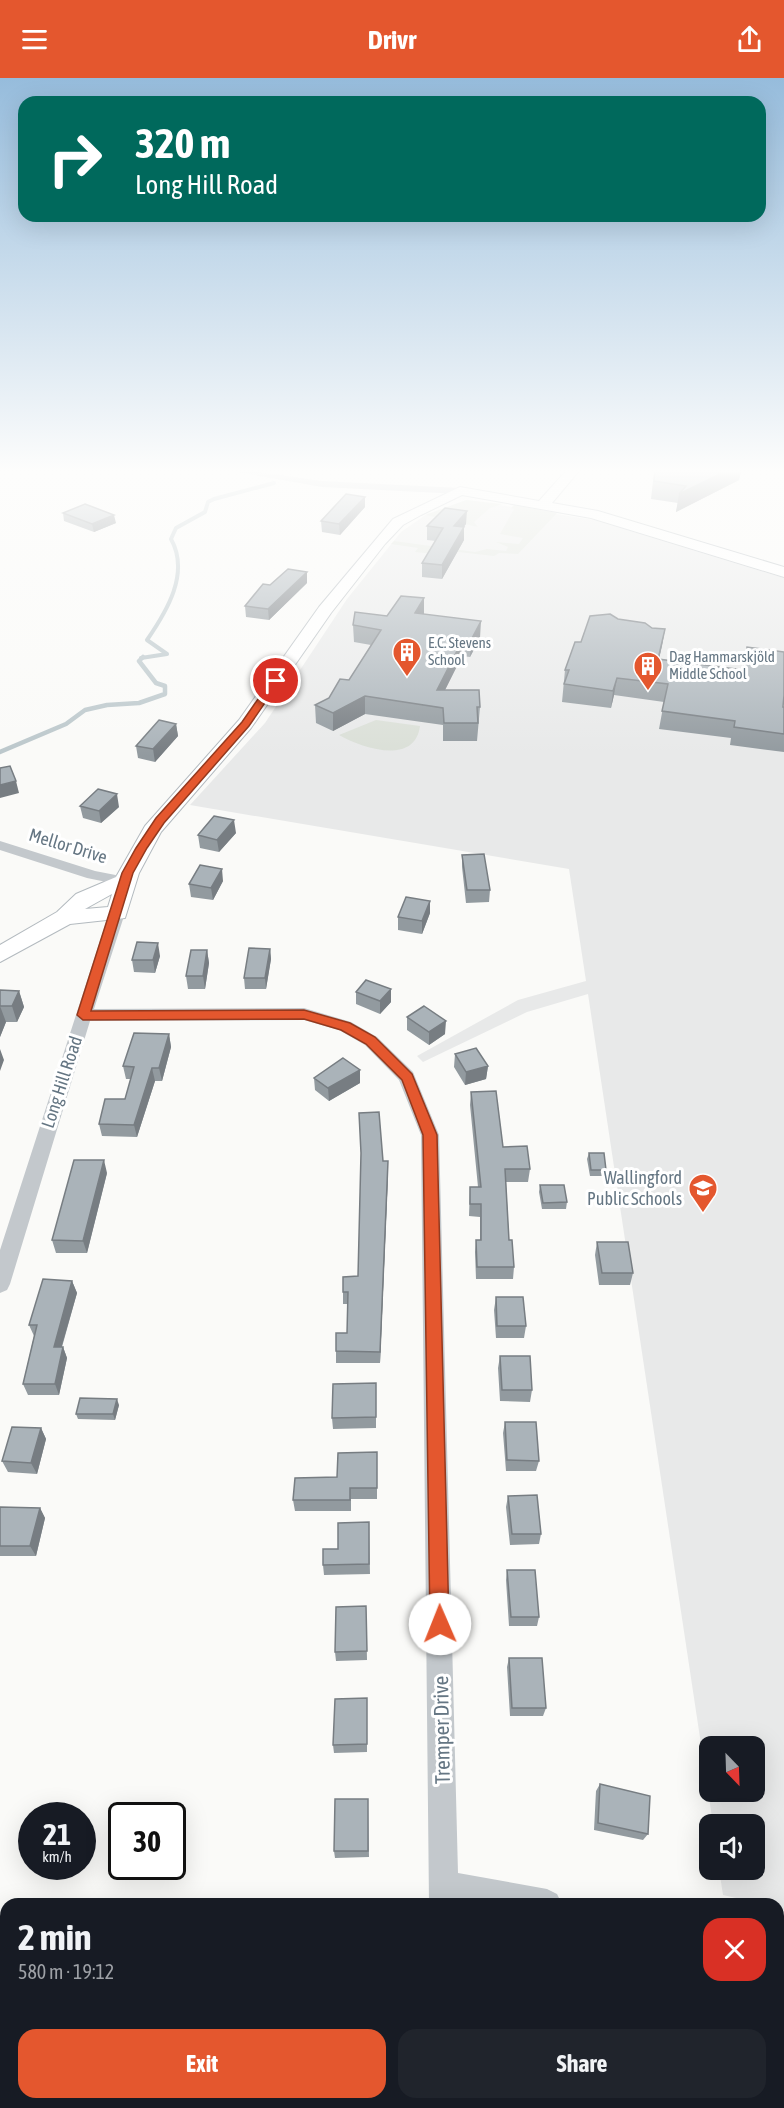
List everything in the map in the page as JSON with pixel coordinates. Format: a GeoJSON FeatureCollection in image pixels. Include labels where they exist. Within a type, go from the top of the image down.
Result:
{"type":"FeatureCollection","features":[{"type":"Feature","properties":{"kind":"main road","name":"Long Hill Road"},"geometry":{"type":"LineString","coordinates":[[117,913],[131,865],[152,831],[245,724],[325,610],[359,567]]}},
{"type":"Feature","properties":{"kind":"main road"},"geometry":{"type":"LineString","coordinates":[[767,567],[784,572]]}},
{"type":"Feature","properties":{"kind":"main road"},"geometry":{"type":"LineString","coordinates":[[0,955],[65,917],[72,909],[97,893],[126,881]]}},
{"type":"Feature","properties":{"kind":"main road"},"geometry":{"type":"LineString","coordinates":[[65,917],[117,913]]}},
{"type":"Feature","properties":{"kind":"street","name":"Mellor Drive"},"geometry":{"type":"LineString","coordinates":[[0,845],[92,875],[126,881]]}},
{"type":"Feature","properties":{"kind":"street","name":"Long Hill Road"},"geometry":{"type":"LineString","coordinates":[[0,1284],[117,913]]}},
{"type":"Feature","properties":{"kind":"street","name":"Tremper Drive"},"geometry":{"type":"LineString","coordinates":[[83,1015],[304,1014],[345,1026],[371,1041],[407,1077],[430,1135],[444,1894]]}},
{"type":"Feature","properties":{"kind":"street"},"geometry":{"type":"LineString","coordinates":[[444,1894],[485,1898]]}},
{"type":"Feature","properties":{"kind":"shaded area","name":"Wallingford Public Schools"},"geometry":{"type":"Polygon","coordinates":[[[373,567],[747,567],[784,578],[784,1898],[736,1898],[723,1895],[721,1880],[765,1880],[765,1814],[711,1814],[710,1802],[765,1802],[765,1736],[700,1736],[588,994],[527,1012],[423,1062],[417,1056],[518,1000],[586,981],[569,869],[190,805],[265,723],[347,599],[373,567]]]}},
{"type":"Feature","properties":{"kind":"shaded area"},"geometry":{"type":"Polygon","coordinates":[[[376,720],[420,726],[416,738],[408,746],[398,750],[361,745],[339,735],[376,720]]]}},
{"type":"Feature","properties":{"kind":"building"},"geometry":{"type":"Polygon","coordinates":[[[288,569],[307,572],[268,609],[245,606],[263,584],[270,585],[288,569]]]}},
{"type":"Feature","properties":{"kind":"building"},"geometry":{"type":"Polygon","coordinates":[[[401,596],[424,598],[415,613],[481,621],[471,640],[463,639],[437,690],[479,690],[478,723],[444,723],[443,708],[365,696],[333,713],[315,705],[329,698],[340,679],[349,680],[381,630],[353,625],[355,612],[387,616],[401,596]]]}},
{"type":"Feature","properties":{"kind":"building","name":"Dag Hammarskjöld Middle School"},"geometry":{"type":"Polygon","coordinates":[[[610,614],[618,619],[665,629],[658,659],[744,670],[747,647],[784,652],[784,734],[734,727],[735,721],[662,711],[668,684],[617,678],[613,691],[564,684],[569,670],[565,670],[575,642],[581,642],[590,616],[610,614]]]}},
{"type":"Feature","properties":{"kind":"building"},"geometry":{"type":"Polygon","coordinates":[[[159,720],[176,724],[153,749],[136,746],[159,720]]]}},
{"type":"Feature","properties":{"kind":"building"},"geometry":{"type":"Polygon","coordinates":[[[10,766],[16,781],[0,785],[0,768],[10,766]]]}},
{"type":"Feature","properties":{"kind":"building"},"geometry":{"type":"Polygon","coordinates":[[[98,789],[117,794],[99,811],[80,806],[98,789]]]}},
{"type":"Feature","properties":{"kind":"building"},"geometry":{"type":"Polygon","coordinates":[[[214,816],[234,820],[217,840],[198,835],[214,816]]]}},
{"type":"Feature","properties":{"kind":"building"},"geometry":{"type":"Polygon","coordinates":[[[484,854],[490,890],[467,890],[462,855],[484,854]]]}},
{"type":"Feature","properties":{"kind":"building"},"geometry":{"type":"Polygon","coordinates":[[[200,865],[222,869],[211,888],[189,884],[200,865]]]}},
{"type":"Feature","properties":{"kind":"building"},"geometry":{"type":"Polygon","coordinates":[[[406,897],[430,901],[422,921],[398,917],[406,897]]]}},
{"type":"Feature","properties":{"kind":"building"},"geometry":{"type":"Polygon","coordinates":[[[137,942],[158,943],[153,960],[132,960],[137,942]]]}},
{"type":"Feature","properties":{"kind":"building"},"geometry":{"type":"Polygon","coordinates":[[[249,948],[270,949],[265,978],[244,978],[249,948]]]}},
{"type":"Feature","properties":{"kind":"building"},"geometry":{"type":"Polygon","coordinates":[[[191,950],[207,950],[203,976],[186,976],[191,950]]]}},
{"type":"Feature","properties":{"kind":"building"},"geometry":{"type":"Polygon","coordinates":[[[366,980],[391,989],[380,1001],[356,992],[366,980]]]}},
{"type":"Feature","properties":{"kind":"building"},"geometry":{"type":"Polygon","coordinates":[[[0,990],[19,991],[12,1006],[0,1006],[0,990]]]}},
{"type":"Feature","properties":{"kind":"building"},"geometry":{"type":"Polygon","coordinates":[[[424,1006],[446,1021],[429,1032],[407,1017],[424,1006]]]}},
{"type":"Feature","properties":{"kind":"building"},"geometry":{"type":"Polygon","coordinates":[[[134,1033],[169,1034],[159,1068],[152,1068],[134,1125],[99,1124],[105,1099],[125,1099],[134,1067],[123,1066],[134,1033]]]}},
{"type":"Feature","properties":{"kind":"building"},"geometry":{"type":"Polygon","coordinates":[[[476,1048],[488,1066],[466,1072],[455,1054],[476,1048]]]}},
{"type":"Feature","properties":{"kind":"building"},"geometry":{"type":"Polygon","coordinates":[[[343,1058],[360,1070],[328,1088],[314,1078],[343,1058]]]}},
{"type":"Feature","properties":{"kind":"building"},"geometry":{"type":"Polygon","coordinates":[[[496,1091],[503,1147],[527,1146],[530,1169],[505,1169],[509,1240],[512,1240],[514,1267],[477,1267],[476,1240],[481,1240],[481,1204],[470,1204],[470,1187],[481,1187],[471,1092],[496,1091]]]}},
{"type":"Feature","properties":{"kind":"building"},"geometry":{"type":"Polygon","coordinates":[[[379,1112],[383,1161],[388,1161],[380,1352],[336,1351],[336,1333],[347,1333],[348,1292],[343,1292],[343,1277],[358,1276],[361,1153],[359,1113],[379,1112]]]}},
{"type":"Feature","properties":{"kind":"building"},"geometry":{"type":"Polygon","coordinates":[[[589,1153],[604,1153],[606,1170],[591,1170],[589,1153]]]}},
{"type":"Feature","properties":{"kind":"building"},"geometry":{"type":"Polygon","coordinates":[[[74,1160],[104,1160],[83,1241],[52,1240],[74,1160]]]}},
{"type":"Feature","properties":{"kind":"building"},"geometry":{"type":"Polygon","coordinates":[[[540,1185],[564,1185],[567,1202],[543,1203],[540,1185]]]}},
{"type":"Feature","properties":{"kind":"building"},"geometry":{"type":"Polygon","coordinates":[[[597,1242],[628,1242],[633,1273],[602,1273],[597,1242]]]}},
{"type":"Feature","properties":{"kind":"building"},"geometry":{"type":"Polygon","coordinates":[[[43,1279],[72,1281],[54,1347],[63,1347],[55,1384],[23,1384],[37,1325],[29,1325],[43,1279]]]}},
{"type":"Feature","properties":{"kind":"building"},"geometry":{"type":"Polygon","coordinates":[[[496,1297],[523,1297],[526,1326],[497,1326],[496,1297]]]}},
{"type":"Feature","properties":{"kind":"building"},"geometry":{"type":"Polygon","coordinates":[[[500,1356],[530,1356],[532,1390],[502,1390],[500,1356]]]}},
{"type":"Feature","properties":{"kind":"building"},"geometry":{"type":"Polygon","coordinates":[[[376,1383],[376,1417],[332,1418],[333,1384],[376,1383]]]}},
{"type":"Feature","properties":{"kind":"building"},"geometry":{"type":"Polygon","coordinates":[[[80,1398],[117,1399],[113,1414],[76,1414],[80,1398]]]}},
{"type":"Feature","properties":{"kind":"building"},"geometry":{"type":"Polygon","coordinates":[[[505,1422],[536,1422],[539,1461],[507,1460],[505,1422]]]}},
{"type":"Feature","properties":{"kind":"building"},"geometry":{"type":"Polygon","coordinates":[[[12,1427],[41,1428],[31,1463],[2,1461],[12,1427]]]}},
{"type":"Feature","properties":{"kind":"building"},"geometry":{"type":"Polygon","coordinates":[[[377,1452],[377,1488],[350,1488],[350,1500],[293,1500],[295,1478],[337,1477],[338,1453],[377,1452]]]}},
{"type":"Feature","properties":{"kind":"building"},"geometry":{"type":"Polygon","coordinates":[[[537,1495],[541,1534],[512,1534],[508,1496],[537,1495]]]}},
{"type":"Feature","properties":{"kind":"building"},"geometry":{"type":"Polygon","coordinates":[[[0,1507],[40,1508],[30,1546],[0,1546],[0,1507]]]}},
{"type":"Feature","properties":{"kind":"building"},"geometry":{"type":"Polygon","coordinates":[[[369,1522],[369,1564],[323,1565],[323,1549],[338,1549],[338,1523],[369,1522]]]}},
{"type":"Feature","properties":{"kind":"building"},"geometry":{"type":"Polygon","coordinates":[[[507,1570],[535,1570],[539,1617],[511,1617],[507,1570]]]}},
{"type":"Feature","properties":{"kind":"building"},"geometry":{"type":"Polygon","coordinates":[[[366,1606],[367,1651],[335,1652],[336,1607],[366,1606]]]}},
{"type":"Feature","properties":{"kind":"building"},"geometry":{"type":"Polygon","coordinates":[[[509,1658],[542,1658],[546,1708],[512,1708],[509,1658]]]}},
{"type":"Feature","properties":{"kind":"building"},"geometry":{"type":"Polygon","coordinates":[[[367,1698],[367,1744],[333,1745],[335,1699],[367,1698]]]}},
{"type":"Feature","properties":{"kind":"building"},"geometry":{"type":"Polygon","coordinates":[[[600,1784],[650,1796],[648,1834],[598,1823],[600,1784]]]}},
{"type":"Feature","properties":{"kind":"building"},"geometry":{"type":"Polygon","coordinates":[[[335,1799],[368,1799],[368,1851],[334,1851],[335,1799]]]}},
{"type":"Feature","properties":{"kind":"waterway"},"geometry":{"type":"LineString","coordinates":[[142,658],[167,654],[147,640],[162,617],[174,591],[178,567]]}},
{"type":"Feature","properties":{"kind":"waterway"},"geometry":{"type":"LineString","coordinates":[[0,752],[66,724],[85,710],[107,705],[139,703],[165,694],[165,686],[156,683],[139,661],[142,658]]}},
{"type":"Feature","properties":{"kind":"place","name":"E.C. Stevens School"},"geometry":{"type":"Point","coordinates":[407,678]}},
{"type":"Feature","properties":{"kind":"place","name":"Dag Hammarskjöld Middle School"},"geometry":{"type":"Point","coordinates":[648,692]}},
{"type":"Feature","properties":{"kind":"place","name":"Wallingford Public Schools"},"geometry":{"type":"Point","coordinates":[703,1214]}},
{"type":"Feature","properties":{"kind":"route"},"geometry":{"type":"LineString","coordinates":[[276,681],[225,749],[160,820],[141,848],[128,873],[83,1015],[304,1014],[345,1026],[371,1041],[407,1077],[430,1135],[440,1624]]}}]}
